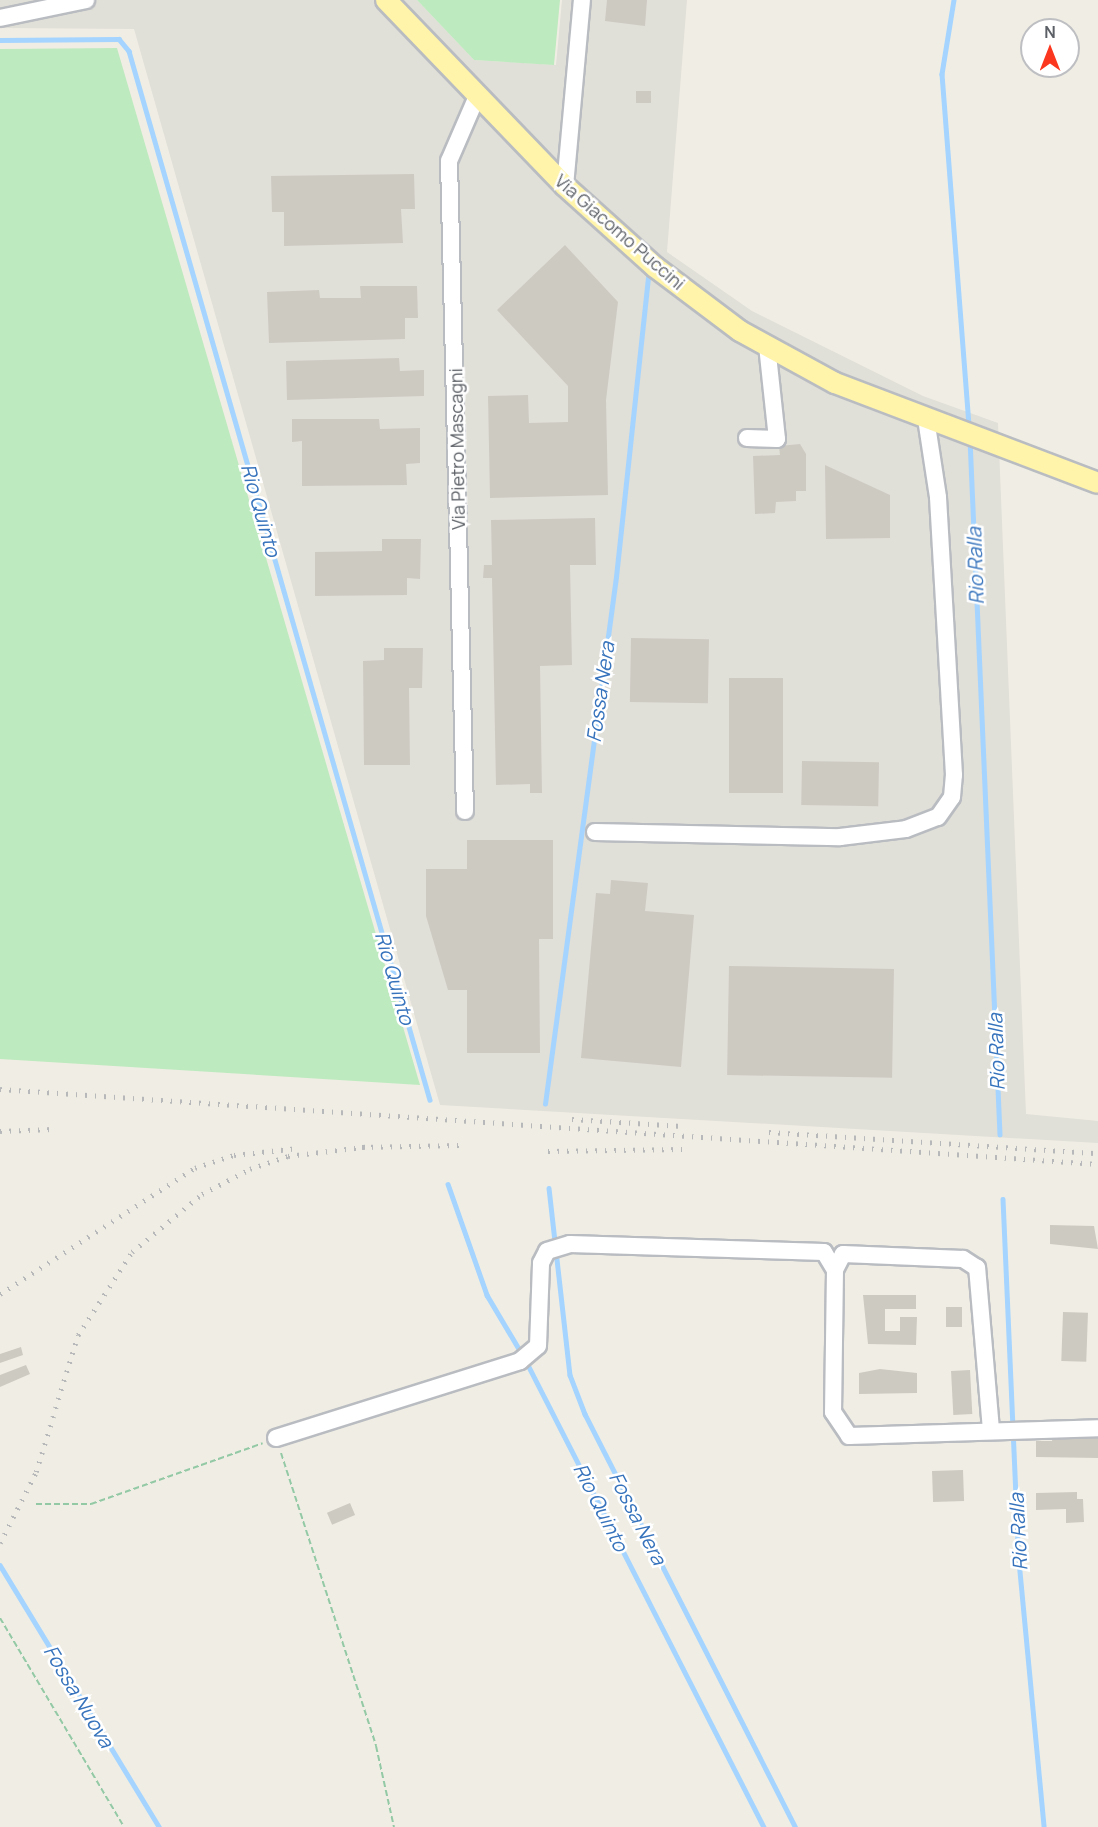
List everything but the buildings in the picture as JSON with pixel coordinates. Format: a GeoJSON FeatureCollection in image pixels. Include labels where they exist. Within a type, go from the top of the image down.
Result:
{"type":"FeatureCollection","features":[{"type":"Feature","properties":{"kind":"main road","name":"Via Giacomo Puccini"},"geometry":{"type":"LineString","coordinates":[[386,0],[565,186],[655,267],[766,345],[835,383],[980,441],[1098,483]]}},
{"type":"Feature","properties":{"kind":"street"},"geometry":{"type":"LineString","coordinates":[[0,18],[86,0]]}},
{"type":"Feature","properties":{"kind":"street"},"geometry":{"type":"LineString","coordinates":[[565,186],[582,0]]}},
{"type":"Feature","properties":{"kind":"street","name":"Via Pietro Mascagni"},"geometry":{"type":"LineString","coordinates":[[465,811],[449,161],[477,94]]}},
{"type":"Feature","properties":{"kind":"street"},"geometry":{"type":"LineString","coordinates":[[747,438],[777,439],[766,345]]}},
{"type":"Feature","properties":{"kind":"street"},"geometry":{"type":"LineString","coordinates":[[595,832],[840,837],[906,829],[938,817],[952,797],[954,775],[938,497],[926,419]]}},
{"type":"Feature","properties":{"kind":"street"},"geometry":{"type":"LineString","coordinates":[[276,1438],[525,1357],[538,1346],[541,1263],[554,1249],[824,1252],[835,1270]]}},
{"type":"Feature","properties":{"kind":"street"},"geometry":{"type":"LineString","coordinates":[[995,1430],[977,1268],[963,1258],[843,1254],[835,1270],[833,1413],[849,1436],[1098,1428]]}},
{"type":"Feature","properties":{"kind":"path"},"geometry":{"type":"LineString","coordinates":[[36,1504],[91,1504],[276,1438],[376,1746],[394,1827]]}},
{"type":"Feature","properties":{"kind":"path"},"geometry":{"type":"LineString","coordinates":[[0,1618],[124,1827]]}},
{"type":"Feature","properties":{"kind":"shaded area"},"geometry":{"type":"Polygon","coordinates":[[[0,0],[417,0],[474,60],[556,65],[562,0],[687,0],[667,252],[752,311],[923,396],[998,423],[1026,1114],[1098,1121],[1098,1143],[440,1105],[134,29],[0,28],[0,0]]]}},
{"type":"Feature","properties":{"kind":"green space"},"geometry":{"type":"Polygon","coordinates":[[[417,0],[560,0],[554,65],[474,60],[417,0]]]}},
{"type":"Feature","properties":{"kind":"green space"},"geometry":{"type":"Polygon","coordinates":[[[117,48],[420,1085],[0,1059],[0,49],[117,48]]]}},
{"type":"Feature","properties":{"kind":"waterway","name":"Rio Ralla"},"geometry":{"type":"LineString","coordinates":[[954,0],[942,74],[969,427]]}},
{"type":"Feature","properties":{"kind":"waterway","name":"Rio Quinto"},"geometry":{"type":"LineString","coordinates":[[0,40],[119,39],[129,51],[430,1100]]}},
{"type":"Feature","properties":{"kind":"waterway","name":"Fossa Nera"},"geometry":{"type":"LineString","coordinates":[[545,1104],[616,577],[648,278]]}},
{"type":"Feature","properties":{"kind":"waterway","name":"Rio Ralla"},"geometry":{"type":"LineString","coordinates":[[970,439],[1000,1134]]}},
{"type":"Feature","properties":{"kind":"waterway","name":"Rio Quinto"},"geometry":{"type":"LineString","coordinates":[[448,1184],[487,1295],[522,1354]]}},
{"type":"Feature","properties":{"kind":"waterway","name":"Fossa Nera"},"geometry":{"type":"LineString","coordinates":[[549,1188],[570,1375],[585,1414],[795,1827]]}},
{"type":"Feature","properties":{"kind":"waterway","name":"Rio Ralla"},"geometry":{"type":"LineString","coordinates":[[1003,1199],[1019,1561],[1044,1827]]}},
{"type":"Feature","properties":{"kind":"waterway","name":"Rio Quinto"},"geometry":{"type":"LineString","coordinates":[[526,1361],[764,1827]]}},
{"type":"Feature","properties":{"kind":"waterway","name":"Fossa Nuova"},"geometry":{"type":"LineString","coordinates":[[0,1565],[159,1827]]}},
{"type":"Feature","properties":{"kind":"railway"},"geometry":{"type":"LineString","coordinates":[[0,1089],[1098,1164]]}},
{"type":"Feature","properties":{"kind":"railway"},"geometry":{"type":"LineString","coordinates":[[572,1119],[682,1126]]}},
{"type":"Feature","properties":{"kind":"railway"},"geometry":{"type":"LineString","coordinates":[[0,1131],[53,1129]]}},
{"type":"Feature","properties":{"kind":"railway"},"geometry":{"type":"LineString","coordinates":[[769,1132],[1098,1153]]}},
{"type":"Feature","properties":{"kind":"railway"},"geometry":{"type":"LineString","coordinates":[[362,1147],[460,1145]]}},
{"type":"Feature","properties":{"kind":"railway"},"geometry":{"type":"LineString","coordinates":[[0,1543],[36,1472],[78,1335],[132,1252],[202,1194],[250,1169],[288,1156],[371,1146]]}},
{"type":"Feature","properties":{"kind":"railway"},"geometry":{"type":"LineString","coordinates":[[0,1294],[195,1168],[234,1155],[299,1148]]}},
{"type":"Feature","properties":{"kind":"railway"},"geometry":{"type":"LineString","coordinates":[[548,1151],[682,1149]]}}]}
